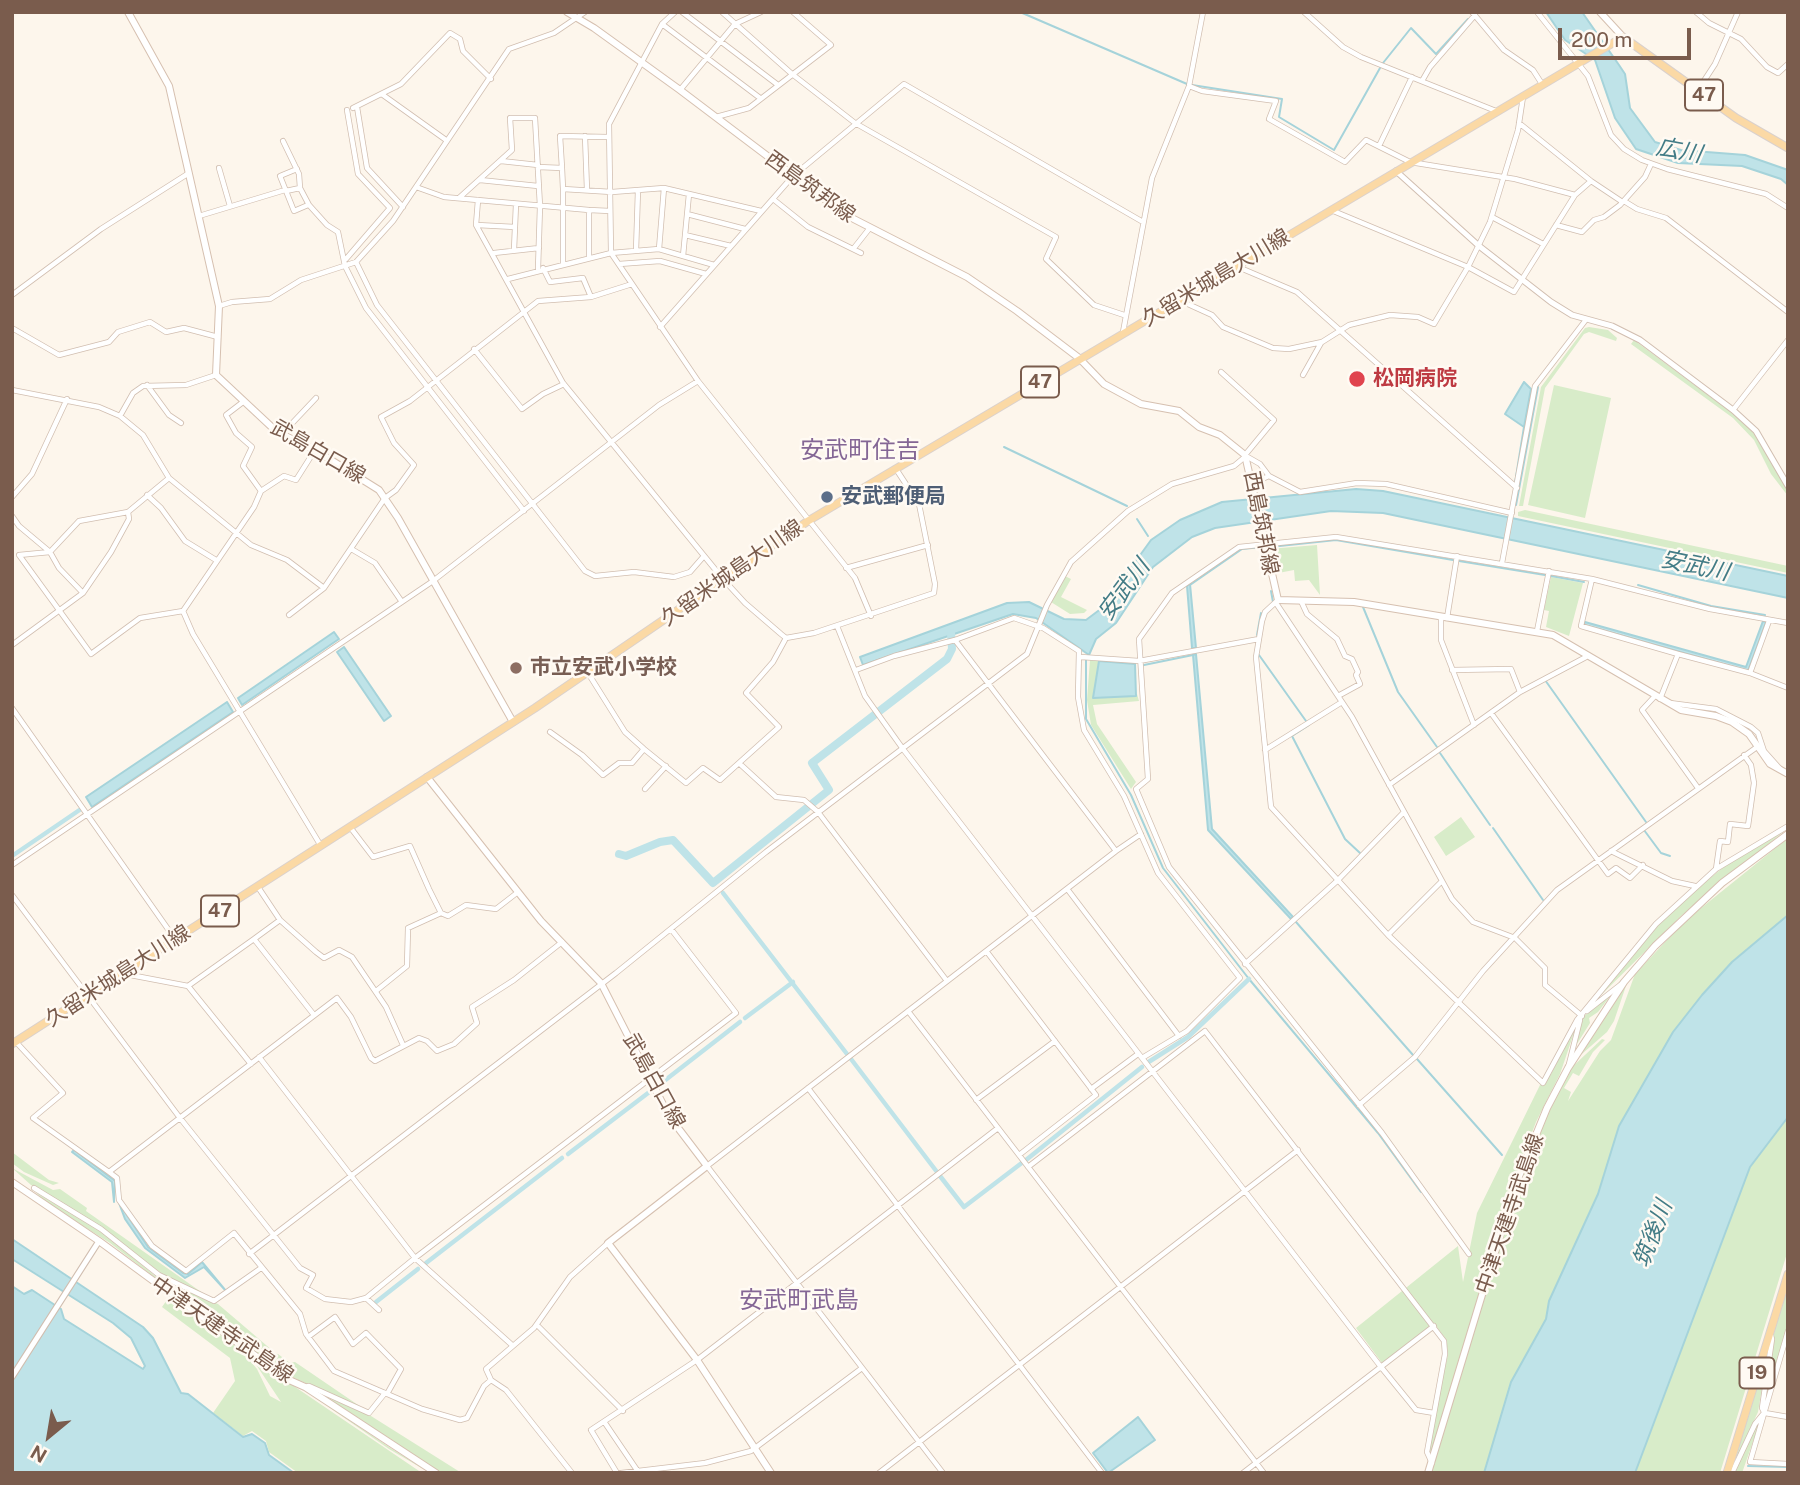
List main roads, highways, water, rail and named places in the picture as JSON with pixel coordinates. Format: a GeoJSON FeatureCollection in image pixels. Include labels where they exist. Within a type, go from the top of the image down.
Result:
{"type":"FeatureCollection","features":[{"type":"Feature","properties":{"kind":"main road","name":"武島白口線"},"geometry":{"type":"LineString","coordinates":[[128,12],[170,86],[219,306],[216,374],[281,435],[315,450],[370,483],[385,498],[513,722]]}},
{"type":"Feature","properties":{"kind":"main road","name":"西島筑邦線"},"geometry":{"type":"LineString","coordinates":[[566,12],[641,62],[793,176],[869,229],[967,277],[1079,358],[1093,375],[1121,394],[1141,404],[1179,411],[1199,427],[1220,435],[1246,455],[1277,601],[1354,602],[1538,631],[1559,638],[1586,657],[1668,703],[1690,713],[1724,718],[1749,734],[1770,764],[1784,772]]}},
{"type":"Feature","properties":{"kind":"main road"},"geometry":{"type":"LineString","coordinates":[[1600,12],[1620,39]]}},
{"type":"Feature","properties":{"kind":"main road","name":"久留米城島大川線"},"geometry":{"type":"LineString","coordinates":[[14,1043],[125,974],[588,673],[808,521],[1394,170],[1620,39]]}},
{"type":"Feature","properties":{"kind":"main road","name":"47"},"geometry":{"type":"LineString","coordinates":[[1620,39],[1788,148]]}},
{"type":"Feature","properties":{"kind":"main road","name":"武島白口線"},"geometry":{"type":"LineString","coordinates":[[427,777],[518,892],[601,983],[669,1116],[707,1166],[608,1243],[697,1360],[771,1473]]}},
{"type":"Feature","properties":{"kind":"main road","name":"中津天建寺武島線"},"geometry":{"type":"LineString","coordinates":[[1428,1473],[1515,1186],[1547,1108],[1568,1068],[1624,982],[1683,918],[1722,883],[1788,834]]}},
{"type":"Feature","properties":{"kind":"main road","name":"中津天建寺武島線"},"geometry":{"type":"LineString","coordinates":[[12,1182],[287,1378],[306,1387],[436,1473]]}},
{"type":"Feature","properties":{"kind":"main road","name":"19"},"geometry":{"type":"LineString","coordinates":[[1729,1473],[1788,1274]]}},
{"type":"Feature","properties":{"kind":"water","name":"広川"},"geometry":{"type":"Polygon","coordinates":[[[1546,12],[1582,12],[1625,74],[1630,108],[1655,142],[1681,150],[1745,155],[1788,170],[1788,185],[1781,179],[1742,166],[1678,163],[1636,149],[1615,118],[1595,60],[1565,40],[1546,12]]]}},
{"type":"Feature","properties":{"kind":"water"},"geometry":{"type":"Polygon","coordinates":[[[1524,382],[1531,389],[1524,427],[1505,414],[1524,382]]]}},
{"type":"Feature","properties":{"kind":"water"},"geometry":{"type":"Polygon","coordinates":[[[1356,489],[1383,491],[1788,576],[1788,598],[1383,513],[1331,511],[1215,528],[1192,537],[1153,567],[1116,623],[1096,639],[1089,655],[1036,618],[1013,614],[863,665],[860,657],[1007,603],[1029,602],[1064,619],[1086,620],[1102,608],[1151,540],[1180,520],[1222,502],[1356,489]]]}},
{"type":"Feature","properties":{"kind":"water"},"geometry":{"type":"Polygon","coordinates":[[[1190,584],[1196,648],[1192,648],[1187,586],[1190,584]]]}},
{"type":"Feature","properties":{"kind":"water"},"geometry":{"type":"Polygon","coordinates":[[[1763,621],[1766,622],[1748,671],[1584,625],[1585,622],[1746,667],[1763,621]]]}},
{"type":"Feature","properties":{"kind":"water"},"geometry":{"type":"Polygon","coordinates":[[[334,632],[339,639],[242,705],[238,698],[334,632]]]}},
{"type":"Feature","properties":{"kind":"water"},"geometry":{"type":"Polygon","coordinates":[[[344,647],[391,716],[384,721],[337,652],[344,647]]]}},
{"type":"Feature","properties":{"kind":"water"},"geometry":{"type":"Polygon","coordinates":[[[1196,654],[1212,829],[1293,917],[1291,919],[1208,830],[1193,655],[1196,654]]]}},
{"type":"Feature","properties":{"kind":"water"},"geometry":{"type":"Polygon","coordinates":[[[1099,661],[1135,664],[1136,696],[1093,698],[1099,661]]]}},
{"type":"Feature","properties":{"kind":"water"},"geometry":{"type":"Polygon","coordinates":[[[227,702],[233,712],[92,807],[86,797],[227,702]]]}},
{"type":"Feature","properties":{"kind":"water","name":"筑後川"},"geometry":{"type":"Polygon","coordinates":[[[1788,915],[1788,1117],[1750,1167],[1635,1473],[1484,1473],[1511,1382],[1546,1319],[1549,1301],[1598,1194],[1619,1126],[1673,1032],[1702,995],[1732,962],[1788,915]]]}},
{"type":"Feature","properties":{"kind":"water"},"geometry":{"type":"Polygon","coordinates":[[[74,1150],[115,1181],[114,1202],[112,1182],[72,1152],[74,1150]]]}},
{"type":"Feature","properties":{"kind":"water"},"geometry":{"type":"Polygon","coordinates":[[[119,1203],[148,1247],[183,1273],[188,1274],[202,1262],[226,1291],[204,1267],[185,1278],[145,1248],[125,1219],[119,1203]]]}},
{"type":"Feature","properties":{"kind":"water"},"geometry":{"type":"Polygon","coordinates":[[[12,1239],[143,1327],[153,1338],[181,1393],[188,1394],[243,1437],[252,1434],[265,1443],[269,1455],[294,1473],[12,1473],[12,1286],[24,1294],[32,1290],[61,1309],[64,1319],[143,1369],[145,1366],[131,1338],[113,1323],[12,1259],[12,1239]]]}},
{"type":"Feature","properties":{"kind":"water"},"geometry":{"type":"Polygon","coordinates":[[[1138,1417],[1155,1440],[1108,1473],[1093,1453],[1138,1417]]]}},
{"type":"Feature","properties":{"kind":"waterway"},"geometry":{"type":"LineString","coordinates":[[1020,12],[1187,84]]}},
{"type":"Feature","properties":{"kind":"waterway"},"geometry":{"type":"LineString","coordinates":[[1383,63],[1411,28],[1436,54],[1468,19]]}},
{"type":"Feature","properties":{"kind":"waterway"},"geometry":{"type":"LineString","coordinates":[[1192,85],[1282,99],[1279,117],[1334,150],[1380,68]]}},
{"type":"Feature","properties":{"kind":"waterway"},"geometry":{"type":"LineString","coordinates":[[1516,505],[1538,387]]}},
{"type":"Feature","properties":{"kind":"waterway"},"geometry":{"type":"LineString","coordinates":[[1515,483],[1524,427]]}},
{"type":"Feature","properties":{"kind":"waterway"},"geometry":{"type":"LineString","coordinates":[[1004,447],[1127,506]]}},
{"type":"Feature","properties":{"kind":"waterway"},"geometry":{"type":"LineString","coordinates":[[1137,519],[1148,536]]}},
{"type":"Feature","properties":{"kind":"waterway"},"geometry":{"type":"LineString","coordinates":[[1270,547],[1336,540],[1453,560]]}},
{"type":"Feature","properties":{"kind":"waterway"},"geometry":{"type":"LineString","coordinates":[[1190,585],[1242,549],[1262,547]]}},
{"type":"Feature","properties":{"kind":"waterway"},"geometry":{"type":"LineString","coordinates":[[1459,561],[1545,575]]}},
{"type":"Feature","properties":{"kind":"waterway"},"geometry":{"type":"LineString","coordinates":[[1551,576],[1584,582]]}},
{"type":"Feature","properties":{"kind":"waterway"},"geometry":{"type":"LineString","coordinates":[[1638,585],[1711,606],[1765,615]]}},
{"type":"Feature","properties":{"kind":"waterway"},"geometry":{"type":"LineString","coordinates":[[1271,591],[1273,602]]}},
{"type":"Feature","properties":{"kind":"waterway"},"geometry":{"type":"LineString","coordinates":[[1363,607],[1398,692],[1437,747]]}},
{"type":"Feature","properties":{"kind":"waterway"},"geometry":{"type":"LineString","coordinates":[[1257,635],[1261,613]]}},
{"type":"Feature","properties":{"kind":"waterway","name":"安武川"},"geometry":{"type":"LineString","coordinates":[[619,854],[626,856],[660,842],[673,840],[713,883],[829,790],[812,763],[947,659],[952,649],[951,633]]}},
{"type":"Feature","properties":{"kind":"waterway"},"geometry":{"type":"LineString","coordinates":[[1144,665],[1193,655]]}},
{"type":"Feature","properties":{"kind":"waterway"},"geometry":{"type":"LineString","coordinates":[[1259,655],[1306,721]]}},
{"type":"Feature","properties":{"kind":"waterway"},"geometry":{"type":"LineString","coordinates":[[1086,660],[1086,719],[1131,795],[1163,868],[1249,979],[1378,1133],[1421,1192]]}},
{"type":"Feature","properties":{"kind":"waterway"},"geometry":{"type":"LineString","coordinates":[[1545,680],[1646,822]]}},
{"type":"Feature","properties":{"kind":"waterway"},"geometry":{"type":"LineString","coordinates":[[1309,725],[1292,736],[1345,839],[1360,853]]}},
{"type":"Feature","properties":{"kind":"waterway"},"geometry":{"type":"LineString","coordinates":[[1440,753],[1490,825]]}},
{"type":"Feature","properties":{"kind":"waterway"},"geometry":{"type":"LineString","coordinates":[[12,856],[81,809]]}},
{"type":"Feature","properties":{"kind":"waterway"},"geometry":{"type":"LineString","coordinates":[[1493,828],[1543,900]]}},
{"type":"Feature","properties":{"kind":"waterway"},"geometry":{"type":"LineString","coordinates":[[1644,830],[1661,853],[1670,856]]}},
{"type":"Feature","properties":{"kind":"waterway"},"geometry":{"type":"LineString","coordinates":[[723,893],[847,1054]]}},
{"type":"Feature","properties":{"kind":"waterway"},"geometry":{"type":"LineString","coordinates":[[1296,922],[1413,1055]]}},
{"type":"Feature","properties":{"kind":"waterway"},"geometry":{"type":"LineString","coordinates":[[1147,1063],[1188,1037],[1249,979]]}},
{"type":"Feature","properties":{"kind":"waterway"},"geometry":{"type":"LineString","coordinates":[[745,1018],[793,982]]}},
{"type":"Feature","properties":{"kind":"waterway"},"geometry":{"type":"LineString","coordinates":[[659,1085],[740,1022]]}},
{"type":"Feature","properties":{"kind":"waterway"},"geometry":{"type":"LineString","coordinates":[[851,1059],[937,1172]]}},
{"type":"Feature","properties":{"kind":"waterway"},"geometry":{"type":"LineString","coordinates":[[1417,1059],[1502,1155]]}},
{"type":"Feature","properties":{"kind":"waterway"},"geometry":{"type":"LineString","coordinates":[[1026,1160],[1142,1067]]}},
{"type":"Feature","properties":{"kind":"waterway"},"geometry":{"type":"LineString","coordinates":[[568,1154],[652,1090]]}},
{"type":"Feature","properties":{"kind":"waterway"},"geometry":{"type":"LineString","coordinates":[[426,1263],[562,1158]]}},
{"type":"Feature","properties":{"kind":"waterway"},"geometry":{"type":"LineString","coordinates":[[940,1176],[964,1207],[1023,1162]]}},
{"type":"Feature","properties":{"kind":"waterway"},"geometry":{"type":"LineString","coordinates":[[376,1302],[418,1269]]}},
{"type":"Feature","properties":{"kind":"waterway"},"geometry":{"type":"LineString","coordinates":[[1748,1466],[1788,1467]]}},
{"type":"Feature","properties":{"kind":"place","name":"松岡病院"},"geometry":{"type":"Point","coordinates":[1357,379]}},
{"type":"Feature","properties":{"kind":"place","name":"安武郵便局"},"geometry":{"type":"Point","coordinates":[827,497]}},
{"type":"Feature","properties":{"kind":"place","name":"市立安武小学校"},"geometry":{"type":"Point","coordinates":[516,668]}},
{"type":"Feature","properties":{"kind":"district","name":"安武町住吉"},"geometry":{"type":"Point","coordinates":[860,451]}},
{"type":"Feature","properties":{"kind":"district","name":"安武町武島"},"geometry":{"type":"Point","coordinates":[799,1301]}}]}
